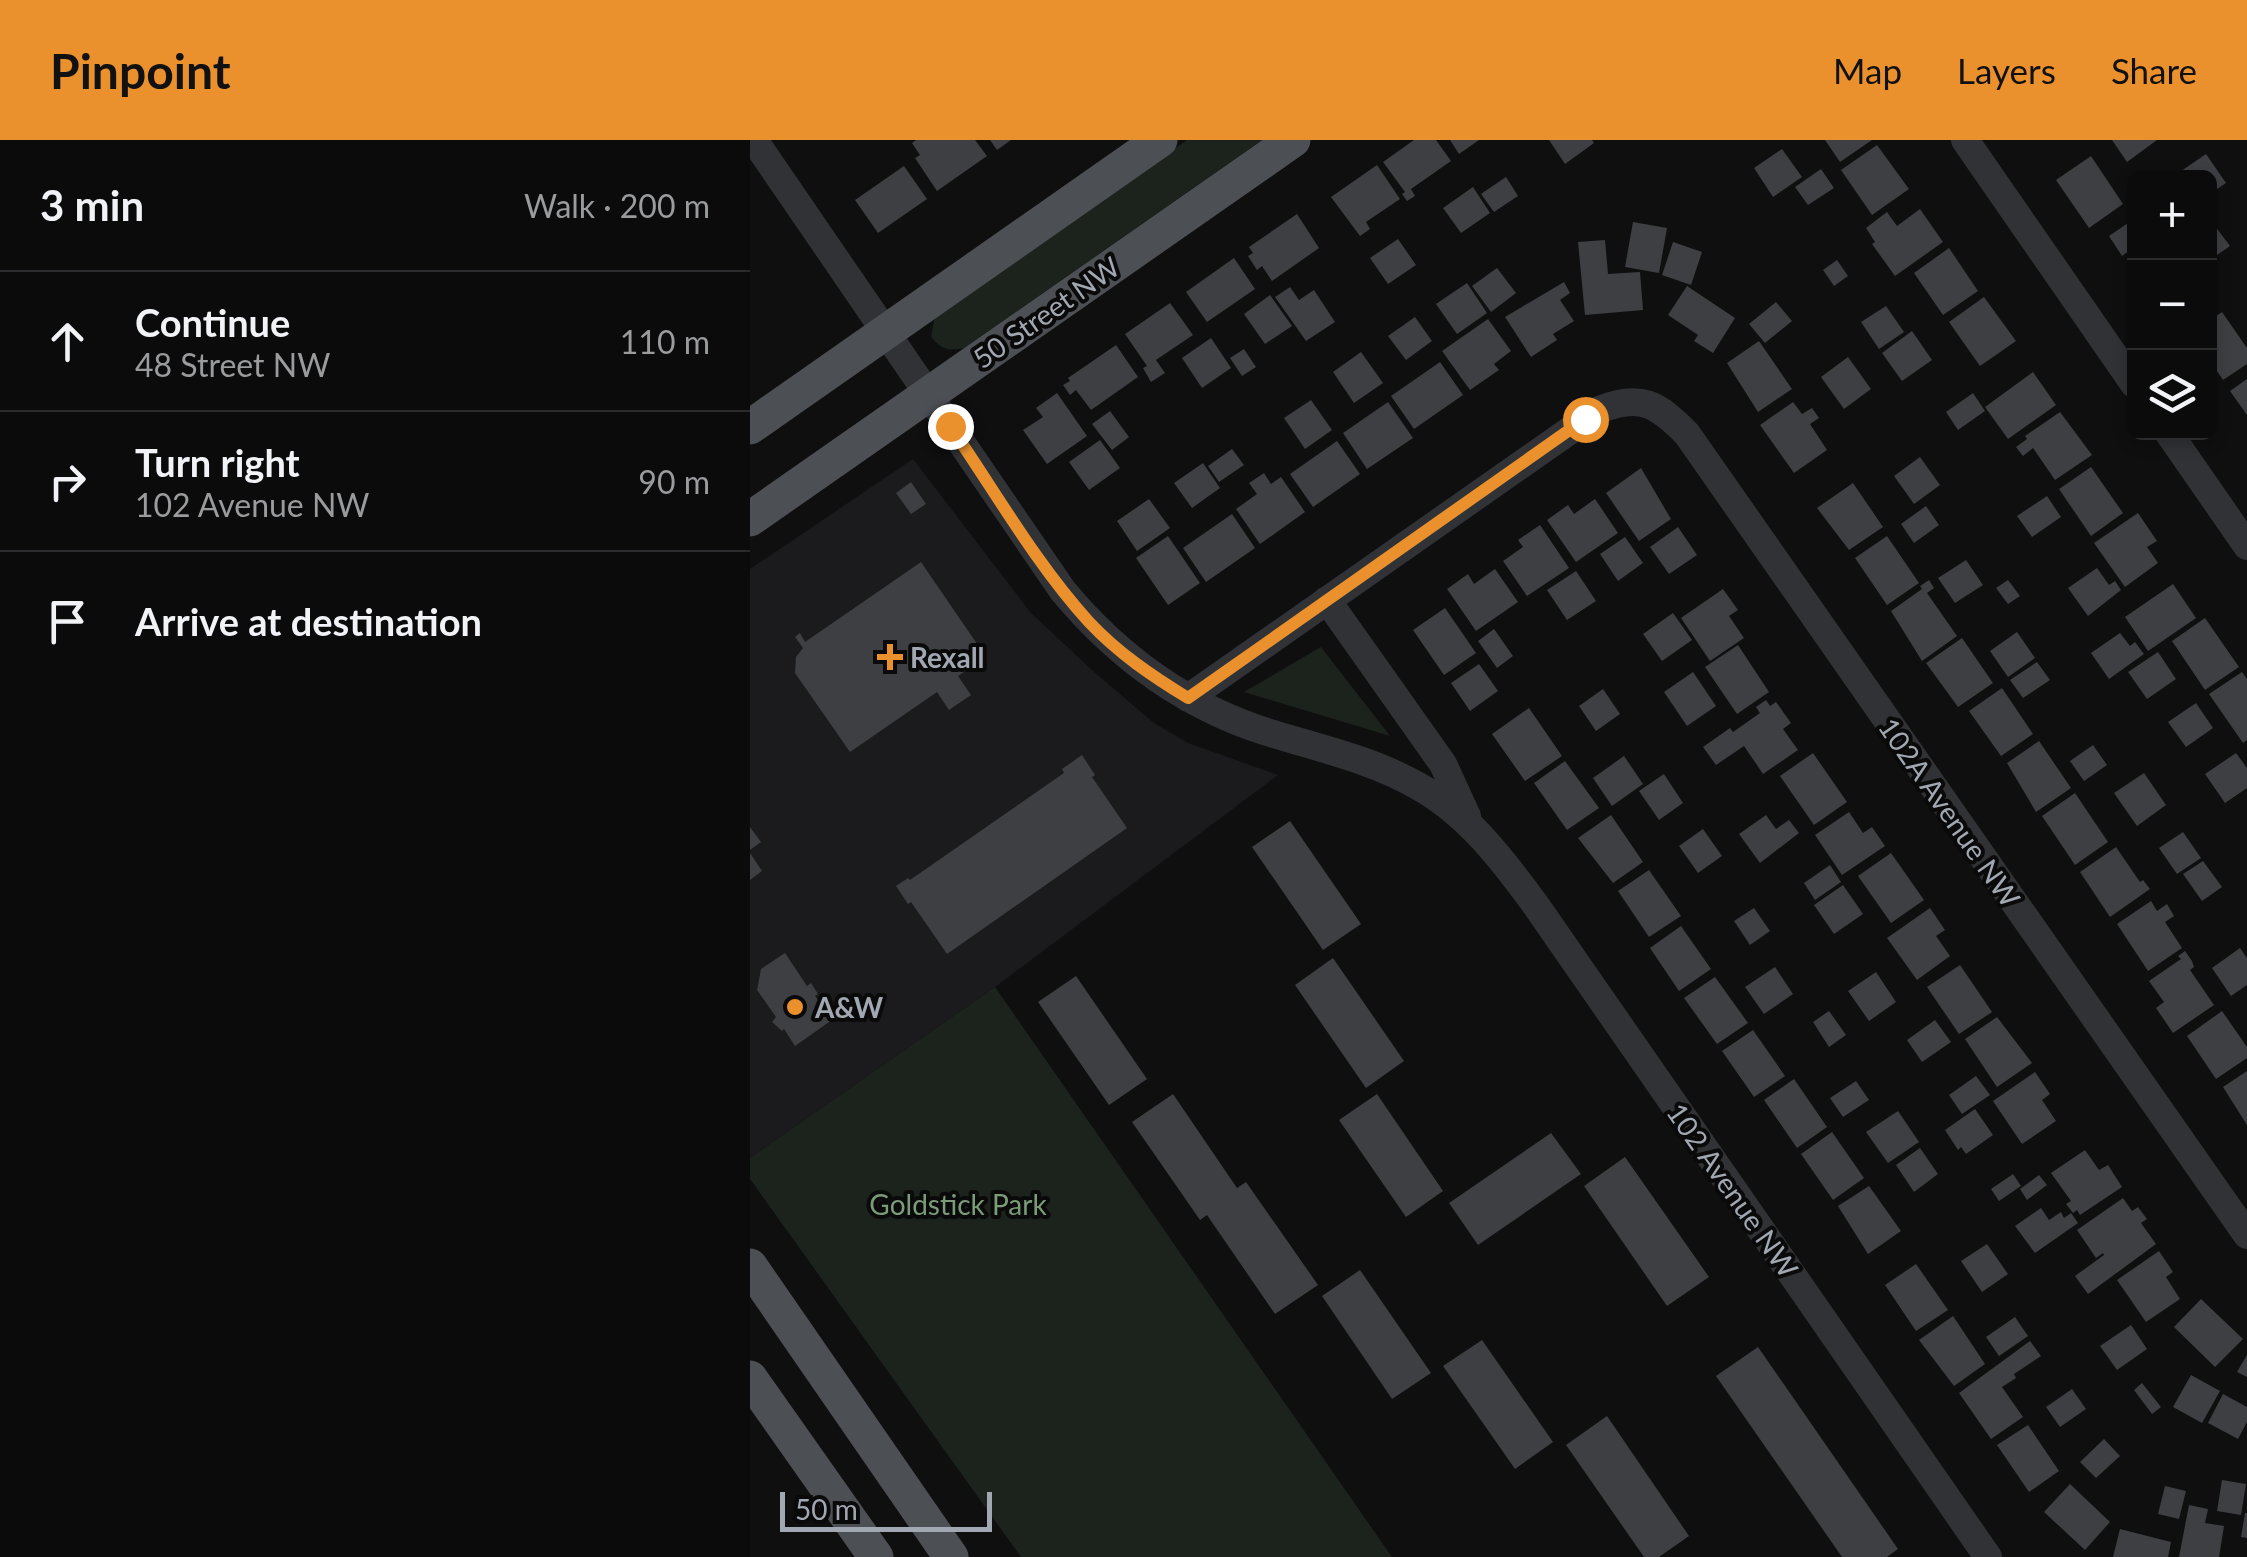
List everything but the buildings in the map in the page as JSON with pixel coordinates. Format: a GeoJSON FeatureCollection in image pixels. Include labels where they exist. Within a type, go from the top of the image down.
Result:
{"type":"FeatureCollection","features":[{"type":"Feature","properties":{"kind":"main road"},"geometry":{"type":"LineString","coordinates":[[750,427],[1160,140]]}},
{"type":"Feature","properties":{"kind":"main road","name":"50 Street NW"},"geometry":{"type":"LineString","coordinates":[[750,519],[1293,140]]}},
{"type":"Feature","properties":{"kind":"main road"},"geometry":{"type":"LineString","coordinates":[[750,1266],[951,1557]]}},
{"type":"Feature","properties":{"kind":"main road"},"geometry":{"type":"LineString","coordinates":[[750,1378],[876,1557]]}},
{"type":"Feature","properties":{"kind":"street","name":"102 Avenue NW"},"geometry":{"type":"LineString","coordinates":[[754,140],[1064,591],[1090,623],[1146,672],[1188,698],[1244,724],[1389,770],[1444,803],[1472,826],[1535,904],[1988,1557]]}},
{"type":"Feature","properties":{"kind":"street"},"geometry":{"type":"LineString","coordinates":[[1976,144],[2127,373]]}},
{"type":"Feature","properties":{"kind":"street","name":"102A Avenue NW"},"geometry":{"type":"LineString","coordinates":[[1327,600],[1599,410],[1617,402],[1655,406],[1687,434],[2247,1235]]}},
{"type":"Feature","properties":{"kind":"street"},"geometry":{"type":"LineString","coordinates":[[2174,440],[2247,546]]}},
{"type":"Feature","properties":{"kind":"street","name":"102 Avenue NW"},"geometry":{"type":"LineString","coordinates":[[1327,600],[1444,764],[1472,826]]}},
{"type":"Feature","properties":{"kind":"street"},"geometry":{"type":"LineString","coordinates":[[1188,698],[1327,600]]}},
{"type":"Feature","properties":{"kind":"shaded area"},"geometry":{"type":"Polygon","coordinates":[[[913,459],[1031,613],[1093,671],[1154,723],[1188,743],[1278,775],[995,987],[750,1158],[750,569],[913,459]]]}},
{"type":"Feature","properties":{"kind":"green space"},"geometry":{"type":"Polygon","coordinates":[[[1187,140],[1262,140],[964,348],[946,348],[931,337],[935,316],[1187,140]]]}},
{"type":"Feature","properties":{"kind":"green space"},"geometry":{"type":"Polygon","coordinates":[[[1321,647],[1390,736],[1244,692],[1321,647]]]}},
{"type":"Feature","properties":{"kind":"green space","name":"Goldstick Park"},"geometry":{"type":"Polygon","coordinates":[[[995,987],[1392,1557],[1021,1557],[750,1179],[750,1158],[995,987]]]}},
{"type":"Feature","properties":{"kind":"place","name":"Rexall"},"geometry":{"type":"Point","coordinates":[890,657]}},
{"type":"Feature","properties":{"kind":"place","name":"A&W"},"geometry":{"type":"Point","coordinates":[795,1007]}},
{"type":"Feature","properties":{"kind":"route"},"geometry":{"type":"LineString","coordinates":[[950,426],[1090,623],[1146,672],[1188,698],[1585,419]]}}]}
